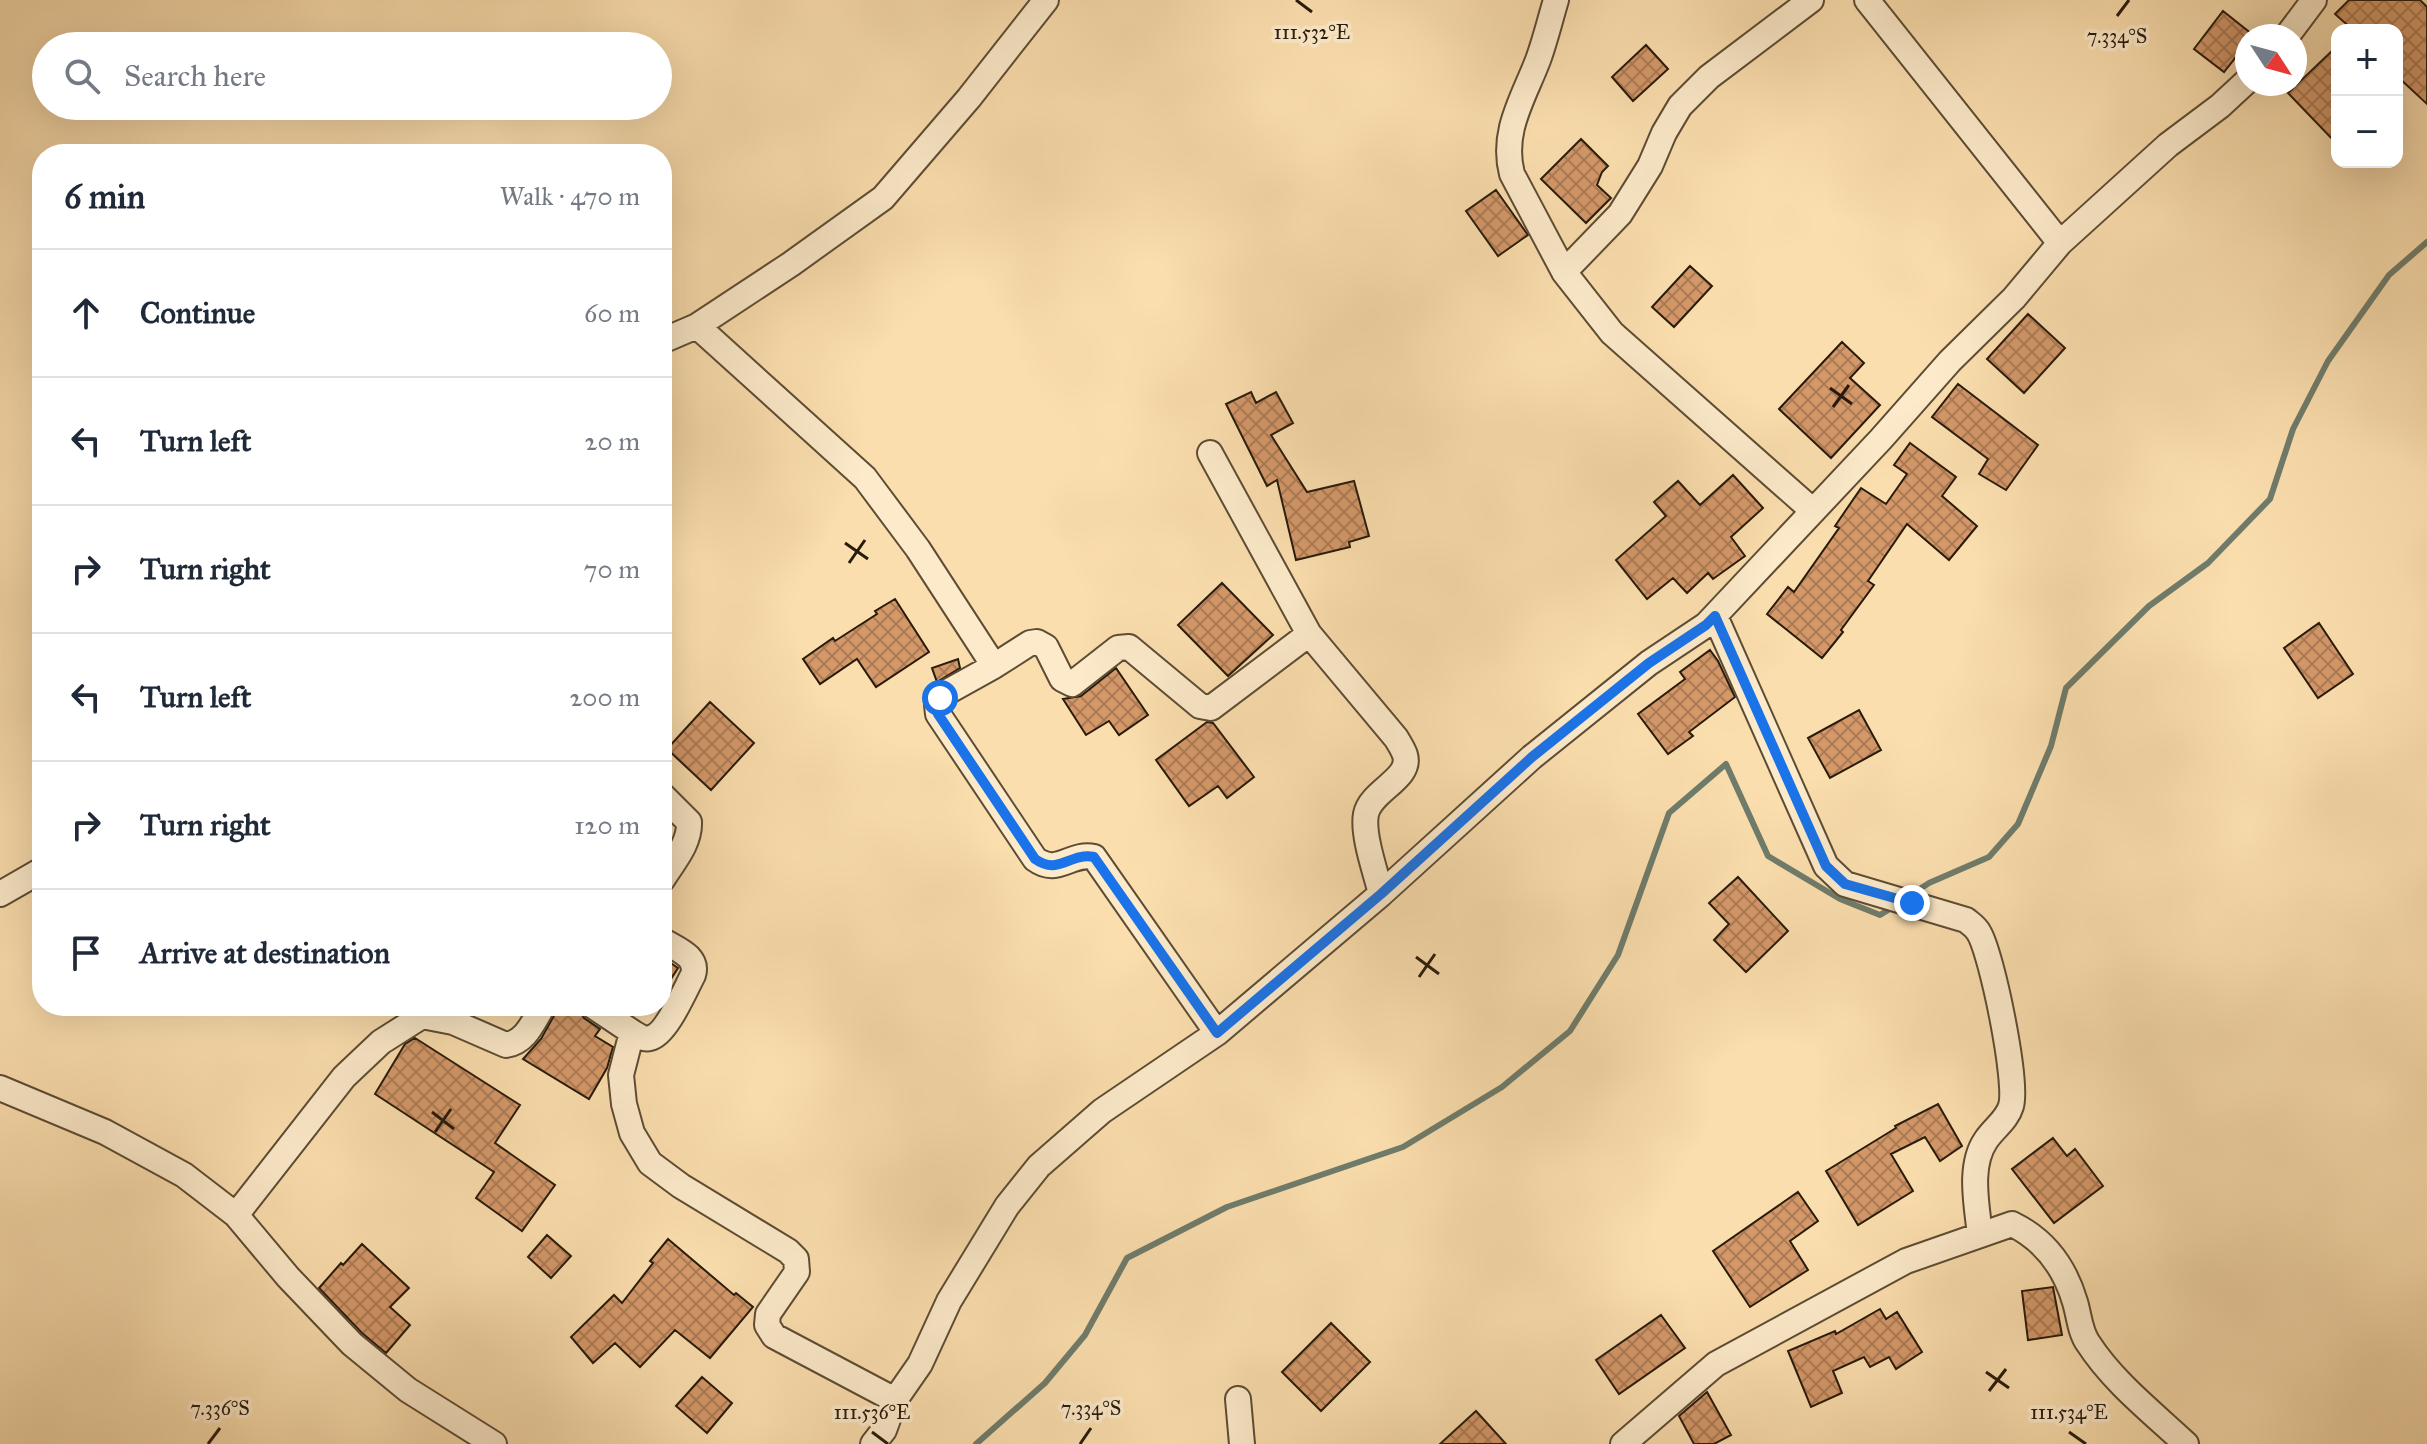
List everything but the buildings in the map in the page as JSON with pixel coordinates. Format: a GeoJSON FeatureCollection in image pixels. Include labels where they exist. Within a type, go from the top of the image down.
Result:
{"type":"FeatureCollection","features":[{"type":"Feature","properties":{"kind":"street"},"geometry":{"type":"LineString","coordinates":[[672,337],[697,326],[883,198],[969,98],[1046,0]]}},
{"type":"Feature","properties":{"kind":"street"},"geometry":{"type":"LineString","coordinates":[[1556,0],[1508,140],[1507,156],[1512,174],[1564,272],[1612,333],[1812,510]]}},
{"type":"Feature","properties":{"kind":"street"},"geometry":{"type":"LineString","coordinates":[[1564,272],[1620,214],[1650,166],[1680,106],[1709,77],[1811,0]]}},
{"type":"Feature","properties":{"kind":"street"},"geometry":{"type":"LineString","coordinates":[[1867,0],[2060,243]]}},
{"type":"Feature","properties":{"kind":"street"},"geometry":{"type":"LineString","coordinates":[[2296,24],[2314,0]]}},
{"type":"Feature","properties":{"kind":"street"},"geometry":{"type":"LineString","coordinates":[[880,1439],[895,1400],[920,1364],[949,1301],[1007,1206],[1039,1166],[1102,1111],[1217,1033],[1381,894],[1532,757],[1649,663],[1706,625],[1950,361],[2014,298],[2060,243],[2168,145],[2235,92]]}},
{"type":"Feature","properties":{"kind":"street"},"geometry":{"type":"LineString","coordinates":[[697,326],[865,478],[918,549],[994,666]]}},
{"type":"Feature","properties":{"kind":"street"},"geometry":{"type":"LineString","coordinates":[[1210,453],[1309,634],[1396,738],[1406,757],[1403,772],[1374,797],[1364,823],[1381,894]]}},
{"type":"Feature","properties":{"kind":"street"},"geometry":{"type":"LineString","coordinates":[[1715,616],[1826,866],[1845,884],[1966,920],[1977,929],[1984,942],[1996,986],[2013,1084],[2011,1107],[2000,1126],[1985,1141],[1974,1175],[1980,1235]]}},
{"type":"Feature","properties":{"kind":"street"},"geometry":{"type":"LineString","coordinates":[[1217,1033],[1094,857],[1083,855],[1055,866],[1035,859],[938,714],[937,705],[940,698],[1030,643],[1037,642],[1046,647],[1062,679],[1072,684],[1118,648],[1129,647],[1200,706],[1211,708],[1309,634]]}},
{"type":"Feature","properties":{"kind":"street"},"geometry":{"type":"LineString","coordinates":[[672,805],[689,822],[687,839],[672,864]]}},
{"type":"Feature","properties":{"kind":"street"},"geometry":{"type":"LineString","coordinates":[[0,894],[32,876]]}},
{"type":"Feature","properties":{"kind":"street"},"geometry":{"type":"LineString","coordinates":[[672,947],[693,961],[695,967],[672,1014]]}},
{"type":"Feature","properties":{"kind":"street"},"geometry":{"type":"LineString","coordinates":[[236,1215],[344,1077],[381,1042],[422,1016],[453,1022],[506,1045],[514,1044],[524,1037],[537,1016]]}},
{"type":"Feature","properties":{"kind":"street"},"geometry":{"type":"LineString","coordinates":[[608,1016],[632,1032],[650,1038],[663,1030],[671,1016]]}},
{"type":"Feature","properties":{"kind":"street"},"geometry":{"type":"LineString","coordinates":[[632,1032],[621,1075],[624,1104],[632,1133],[650,1163],[796,1259],[797,1272],[768,1314],[767,1325],[774,1336],[895,1400]]}},
{"type":"Feature","properties":{"kind":"street"},"geometry":{"type":"LineString","coordinates":[[0,1088],[118,1139],[184,1175],[236,1215],[288,1277],[352,1344],[408,1390],[494,1444]]}},
{"type":"Feature","properties":{"kind":"street"},"geometry":{"type":"LineString","coordinates":[[1623,1444],[1716,1364],[1906,1261],[2012,1224],[2030,1233],[2061,1266],[2086,1340],[2108,1369],[2186,1444]]}},
{"type":"Feature","properties":{"kind":"street"},"geometry":{"type":"LineString","coordinates":[[1238,1399],[1242,1444]]}},
{"type":"Feature","properties":{"kind":"waterway"},"geometry":{"type":"LineString","coordinates":[[1909,896],[1929,883],[1989,857],[2018,824],[2051,746],[2066,688],[2149,606],[2208,563],[2270,499],[2293,429],[2328,361],[2389,275],[2427,242]]}},
{"type":"Feature","properties":{"kind":"waterway"},"geometry":{"type":"LineString","coordinates":[[976,1444],[1045,1383],[1085,1335],[1127,1258],[1227,1207],[1403,1147],[1502,1087],[1570,1031],[1618,955],[1669,813],[1726,764],[1768,856],[1840,899],[1880,915],[1893,907]]}},
{"type":"Feature","properties":{"kind":"route"},"geometry":{"type":"LineString","coordinates":[[940,698],[938,714],[1035,859],[1055,866],[1083,855],[1094,857],[1217,1033],[1305,961],[1532,757],[1649,663],[1715,616],[1826,866],[1845,884],[1912,903]]}}]}
